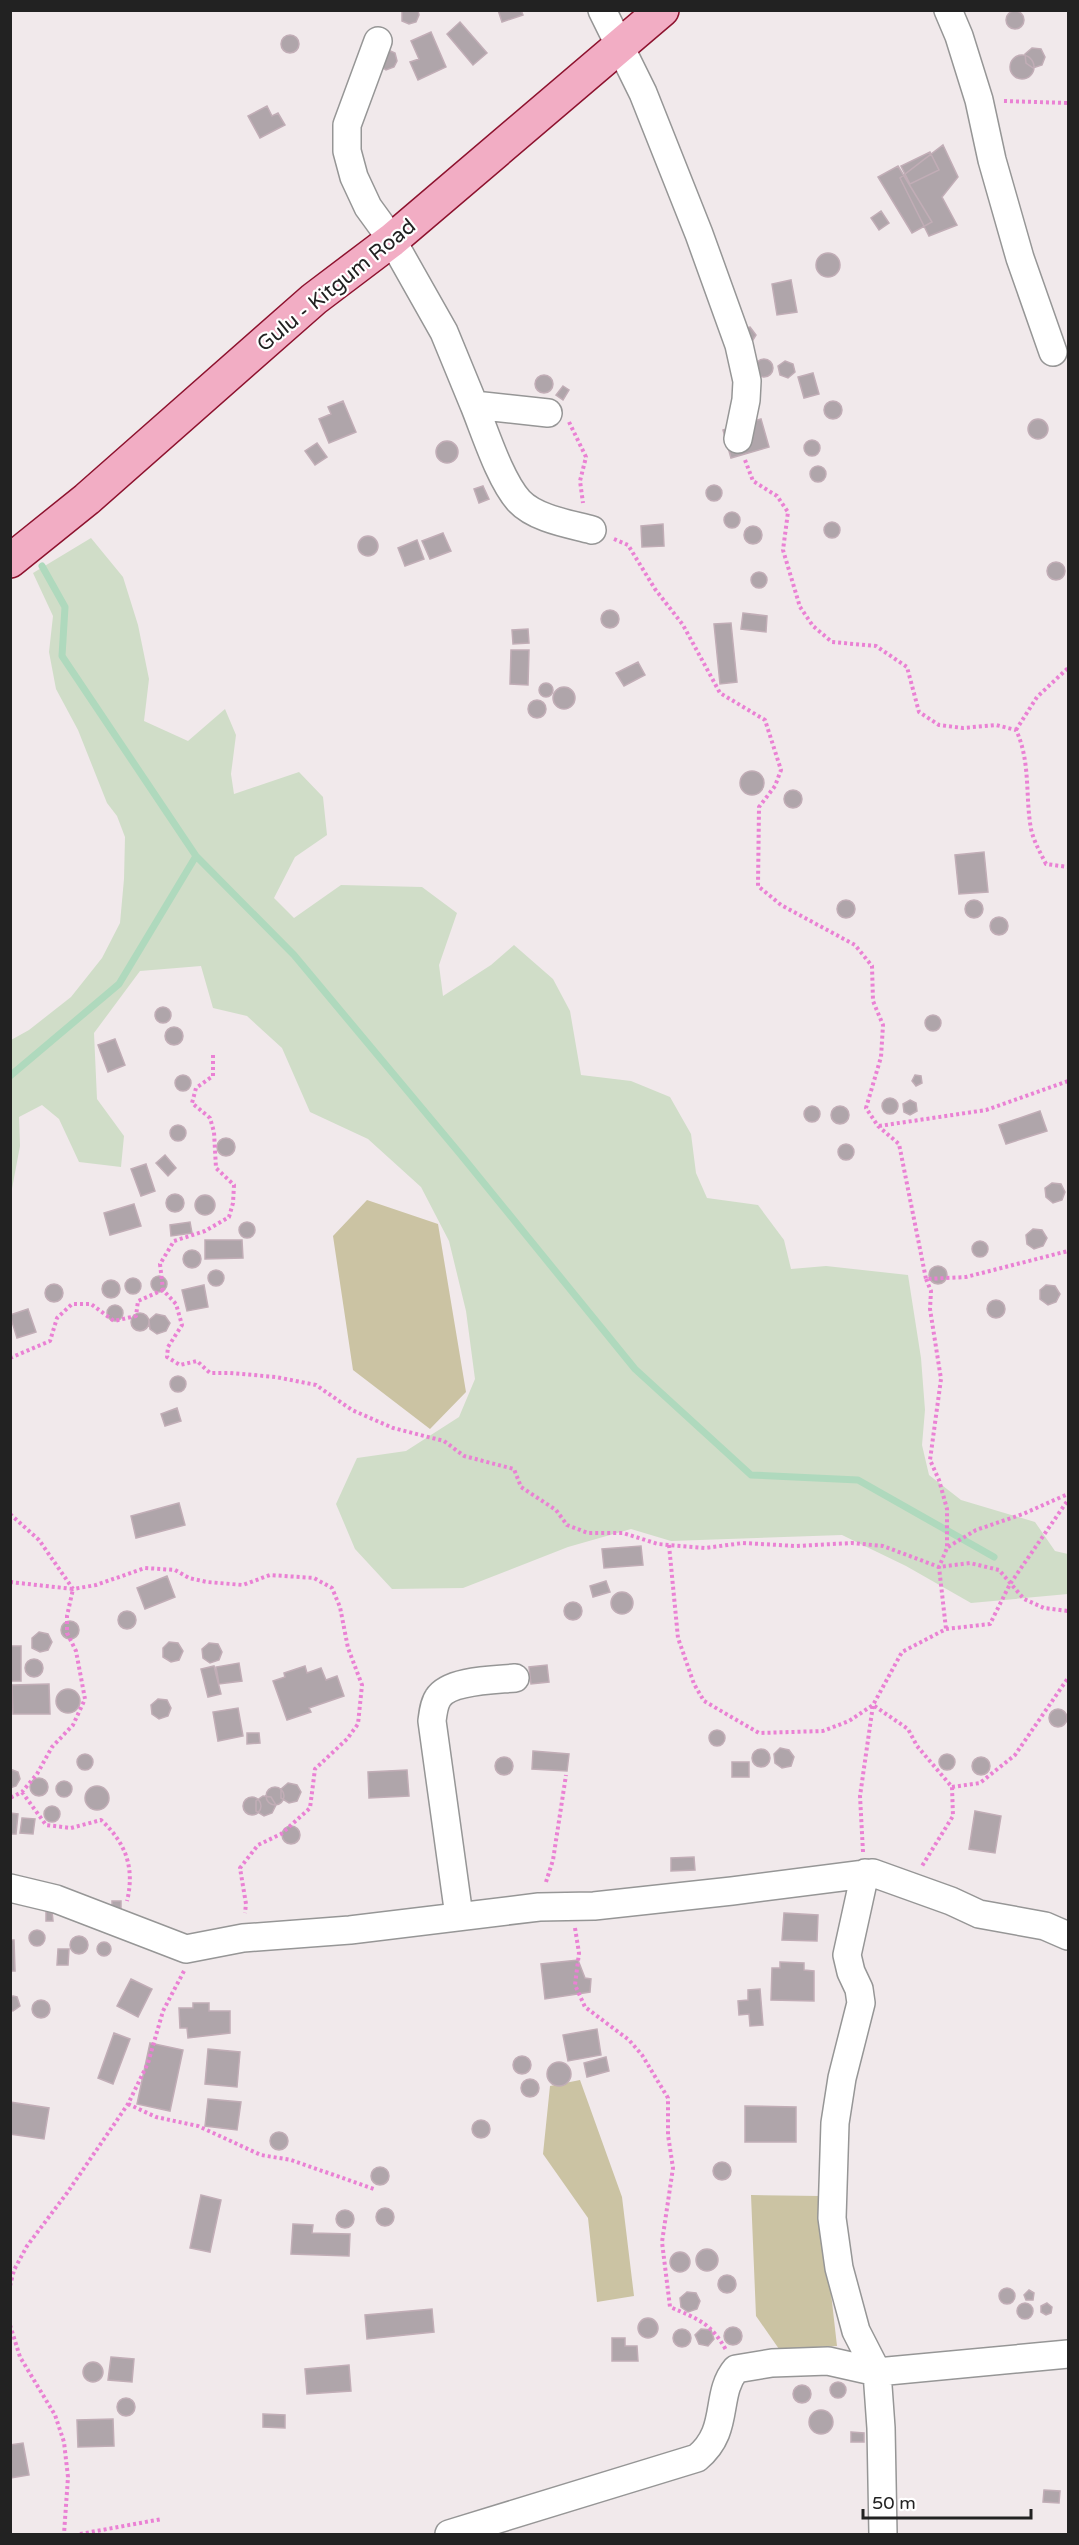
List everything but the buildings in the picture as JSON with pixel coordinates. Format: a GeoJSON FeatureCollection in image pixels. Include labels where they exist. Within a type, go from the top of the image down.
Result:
{"type":"FeatureCollection","features":[{"type":"Feature","properties":{"kind":"main road","name":"Gulu - Kitgum Road"},"geometry":{"type":"LineString","coordinates":[[10,561],[87,499],[314,299],[392,240],[662,10]]}},
{"type":"Feature","properties":{"kind":"street"},"geometry":{"type":"LineString","coordinates":[[602,10],[643,93],[699,234],[739,345],[747,381],[746,400],[738,439]]}},
{"type":"Feature","properties":{"kind":"street"},"geometry":{"type":"LineString","coordinates":[[948,10],[979,100],[992,160],[1020,258],[1053,352]]}},
{"type":"Feature","properties":{"kind":"street"},"geometry":{"type":"LineString","coordinates":[[378,41],[347,125],[347,151],[354,177],[368,207],[392,240],[444,332],[496,462],[520,501],[536,512],[592,530]]}},
{"type":"Feature","properties":{"kind":"street"},"geometry":{"type":"LineString","coordinates":[[474,405],[558,417]]}},
{"type":"Feature","properties":{"kind":"street"},"geometry":{"type":"LineString","coordinates":[[459,1916],[432,1721],[433,1710],[438,1698],[455,1686],[515,1678]]}},
{"type":"Feature","properties":{"kind":"street"},"geometry":{"type":"LineString","coordinates":[[10,1888],[56,1899],[186,1949],[243,1938],[350,1930],[539,1907],[594,1906],[732,1892],[873,1873],[951,1901],[979,1914],[1045,1926],[1068,1936]]}},
{"type":"Feature","properties":{"kind":"street"},"geometry":{"type":"LineString","coordinates":[[865,1874],[847,1954],[861,2002],[842,2079],[835,2123],[832,2218],[839,2268],[856,2331],[878,2372],[883,2535]]}},
{"type":"Feature","properties":{"kind":"street"},"geometry":{"type":"LineString","coordinates":[[449,2535],[697,2458],[715,2438],[729,2379],[736,2369],[772,2363],[828,2361],[878,2372],[1068,2354]]}},
{"type":"Feature","properties":{"kind":"path"},"geometry":{"type":"LineString","coordinates":[[979,100],[1068,103]]}},
{"type":"Feature","properties":{"kind":"path"},"geometry":{"type":"LineString","coordinates":[[558,417],[586,457],[580,481],[584,510],[592,530],[628,545],[655,589],[684,625],[720,693],[765,720],[782,770],[775,786],[759,807],[758,886],[781,905],[855,945],[872,966],[873,1001],[883,1024],[881,1057],[866,1108],[878,1126],[898,1144],[926,1279],[931,1291],[930,1309],[940,1379],[930,1460],[939,1480],[947,1509],[947,1548],[939,1568],[946,1629]]}},
{"type":"Feature","properties":{"kind":"path"},"geometry":{"type":"LineString","coordinates":[[738,439],[753,481],[777,496],[788,512],[783,550],[800,607],[813,626],[832,642],[876,646],[907,667],[919,712],[939,725],[963,728],[996,725],[1016,730]]}},
{"type":"Feature","properties":{"kind":"path"},"geometry":{"type":"LineString","coordinates":[[1016,730],[1037,697],[1068,668]]}},
{"type":"Feature","properties":{"kind":"path"},"geometry":{"type":"LineString","coordinates":[[1016,730],[1021,742],[1028,782],[1034,842],[1046,864],[1068,867]]}},
{"type":"Feature","properties":{"kind":"path"},"geometry":{"type":"LineString","coordinates":[[213,1055],[213,1076],[196,1088],[192,1103],[210,1118],[214,1132],[216,1168],[234,1185],[233,1203],[230,1217],[205,1231],[174,1241],[160,1264],[163,1290],[176,1304],[182,1325],[168,1347],[167,1358],[180,1365],[197,1361],[210,1373],[276,1377],[316,1385],[351,1410],[393,1428],[444,1441],[464,1456],[514,1469],[521,1487],[556,1510],[567,1525],[588,1533],[623,1533],[658,1544],[705,1548],[743,1543],[796,1546],[852,1543],[883,1546],[939,1568],[970,1563],[999,1570],[1024,1599],[1044,1608],[1068,1611]]}},
{"type":"Feature","properties":{"kind":"path"},"geometry":{"type":"LineString","coordinates":[[878,1126],[986,1110],[1068,1081]]}},
{"type":"Feature","properties":{"kind":"path"},"geometry":{"type":"LineString","coordinates":[[926,1279],[966,1277],[1068,1251]]}},
{"type":"Feature","properties":{"kind":"path"},"geometry":{"type":"LineString","coordinates":[[10,1358],[50,1341],[57,1318],[72,1304],[91,1304],[114,1321],[136,1316],[138,1301],[163,1290]]}},
{"type":"Feature","properties":{"kind":"path"},"geometry":{"type":"LineString","coordinates":[[947,1548],[976,1530],[1023,1514],[1068,1494]]}},
{"type":"Feature","properties":{"kind":"path"},"geometry":{"type":"LineString","coordinates":[[865,1874],[860,1796],[873,1705],[902,1652],[946,1629],[990,1624],[1010,1584],[1068,1500]]}},
{"type":"Feature","properties":{"kind":"path"},"geometry":{"type":"LineString","coordinates":[[10,1514],[39,1540],[73,1589],[67,1616],[67,1633],[76,1650],[85,1699],[73,1725],[52,1747],[37,1774],[22,1792],[10,1798]]}},
{"type":"Feature","properties":{"kind":"path"},"geometry":{"type":"LineString","coordinates":[[669,1545],[678,1638],[694,1684],[704,1701],[759,1733],[823,1731],[849,1721],[873,1705]]}},
{"type":"Feature","properties":{"kind":"path"},"geometry":{"type":"LineString","coordinates":[[10,1582],[73,1589],[96,1585],[145,1568],[175,1570],[189,1578],[207,1582],[243,1585],[270,1575],[314,1578],[332,1588],[340,1607],[348,1648],[362,1686],[358,1724],[315,1769],[310,1808],[281,1834],[258,1845],[240,1868],[246,1904],[243,1938]]}},
{"type":"Feature","properties":{"kind":"path"},"geometry":{"type":"LineString","coordinates":[[952,1787],[980,1783],[1015,1755],[1068,1678]]}},
{"type":"Feature","properties":{"kind":"path"},"geometry":{"type":"LineString","coordinates":[[873,1705],[908,1729],[917,1746],[952,1787],[953,1816],[935,1847],[920,1870],[896,1881]]}},
{"type":"Feature","properties":{"kind":"path"},"geometry":{"type":"LineString","coordinates":[[566,1774],[553,1860],[539,1907],[574,1920],[579,1953],[574,1985],[585,2007],[629,2040],[642,2055],[668,2098],[668,2135],[673,2168],[662,2242],[670,2307],[701,2320],[715,2331],[736,2369]]}},
{"type":"Feature","properties":{"kind":"path"},"geometry":{"type":"LineString","coordinates":[[22,1792],[46,1826],[71,1828],[100,1820],[116,1834],[127,1857],[132,1882],[123,1923]]}},
{"type":"Feature","properties":{"kind":"path"},"geometry":{"type":"LineString","coordinates":[[10,2286],[14,2270],[27,2246],[67,2193],[128,2104],[148,2063],[163,2011],[184,1971],[186,1949]]}},
{"type":"Feature","properties":{"kind":"path"},"geometry":{"type":"LineString","coordinates":[[128,2104],[156,2117],[198,2127],[261,2155],[291,2160],[374,2189]]}},
{"type":"Feature","properties":{"kind":"path"},"geometry":{"type":"LineString","coordinates":[[10,2325],[20,2357],[55,2415],[64,2442],[68,2477],[64,2535]]}},
{"type":"Feature","properties":{"kind":"path"},"geometry":{"type":"LineString","coordinates":[[80,2535],[162,2519]]}},
{"type":"Feature","properties":{"kind":"shaded area"},"geometry":{"type":"Polygon","coordinates":[[[367,1200],[438,1224],[466,1392],[430,1429],[353,1370],[333,1236],[367,1200]]]}},
{"type":"Feature","properties":{"kind":"shaded area"},"geometry":{"type":"Polygon","coordinates":[[[580,2080],[622,2197],[634,2296],[597,2302],[588,2218],[543,2154],[550,2086],[580,2080]]]}},
{"type":"Feature","properties":{"kind":"shaded area"},"geometry":{"type":"Polygon","coordinates":[[[751,2195],[820,2196],[837,2346],[779,2349],[756,2316],[751,2195]]]}},
{"type":"Feature","properties":{"kind":"green space"},"geometry":{"type":"Polygon","coordinates":[[[91,538],[123,577],[138,625],[149,679],[144,721],[188,741],[225,709],[236,735],[231,774],[234,794],[299,772],[323,797],[327,835],[295,857],[274,898],[294,918],[341,885],[422,887],[457,913],[439,965],[443,996],[491,965],[514,945],[553,979],[570,1011],[581,1075],[631,1081],[670,1097],[691,1134],[696,1173],[707,1198],[758,1205],[784,1240],[791,1269],[826,1266],[908,1275],[921,1358],[925,1410],[922,1445],[929,1475],[961,1500],[1035,1522],[1055,1551],[1068,1554],[1068,1594],[971,1603],[906,1566],[842,1535],[671,1541],[631,1529],[568,1547],[463,1588],[392,1589],[355,1549],[336,1504],[357,1458],[406,1451],[459,1417],[475,1379],[466,1311],[449,1241],[421,1187],[368,1139],[310,1112],[282,1048],[247,1016],[213,1008],[201,966],[140,971],[94,1033],[97,1099],[124,1136],[121,1167],[79,1162],[59,1119],[42,1105],[19,1117],[20,1146],[11,1194],[11,1040],[29,1030],[71,997],[102,958],[120,923],[125,837],[117,816],[107,803],[78,730],[56,689],[49,652],[53,616],[33,573],[91,538]]]}},
{"type":"Feature","properties":{"kind":"waterway"},"geometry":{"type":"LineString","coordinates":[[42,566],[65,607],[62,656],[196,856],[294,955],[635,1369],[751,1475],[858,1480],[994,1557]]}},
{"type":"Feature","properties":{"kind":"waterway"},"geometry":{"type":"LineString","coordinates":[[10,1076],[119,984],[196,856]]}}]}
